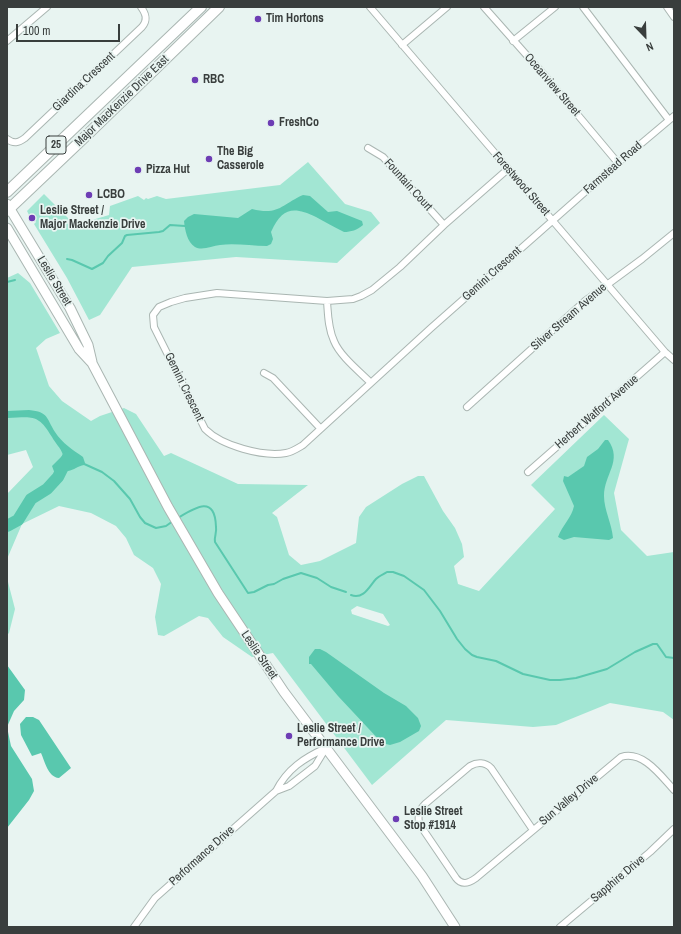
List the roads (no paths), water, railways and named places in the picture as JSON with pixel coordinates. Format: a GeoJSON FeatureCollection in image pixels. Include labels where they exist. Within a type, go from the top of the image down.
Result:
{"type":"FeatureCollection","features":[{"type":"Feature","properties":{"kind":"main road","name":"Major MacKenzie Drive East"},"geometry":{"type":"LineString","coordinates":[[7,192],[201,7]]}},
{"type":"Feature","properties":{"kind":"main road","name":"Major MacKenzie Drive East"},"geometry":{"type":"LineString","coordinates":[[8,207],[158,67],[219,7]]}},
{"type":"Feature","properties":{"kind":"main road"},"geometry":{"type":"LineString","coordinates":[[149,57],[158,67]]}},
{"type":"Feature","properties":{"kind":"main road","name":"Leslie Street"},"geometry":{"type":"LineString","coordinates":[[8,207],[70,308],[88,345],[92,363]]}},
{"type":"Feature","properties":{"kind":"main road","name":"Leslie Street"},"geometry":{"type":"LineString","coordinates":[[7,228],[79,349],[92,363],[168,507],[218,593],[254,649],[422,876],[455,927]]}},
{"type":"Feature","properties":{"kind":"street"},"geometry":{"type":"LineString","coordinates":[[7,41],[47,7]]}},
{"type":"Feature","properties":{"kind":"street","name":"Giardina Crescent"},"geometry":{"type":"LineString","coordinates":[[7,139],[16,143],[25,138],[142,27],[145,24],[146,15],[141,7]]}},
{"type":"Feature","properties":{"kind":"street","name":"Forestwood Street"},"geometry":{"type":"LineString","coordinates":[[370,7],[665,352],[674,360]]}},
{"type":"Feature","properties":{"kind":"street"},"geometry":{"type":"LineString","coordinates":[[402,45],[447,7]]}},
{"type":"Feature","properties":{"kind":"street","name":"Oceanview Street"},"geometry":{"type":"LineString","coordinates":[[484,7],[546,77],[618,163]]}},
{"type":"Feature","properties":{"kind":"street"},"geometry":{"type":"LineString","coordinates":[[513,41],[555,7]]}},
{"type":"Feature","properties":{"kind":"street"},"geometry":{"type":"LineString","coordinates":[[583,7],[669,120]]}},
{"type":"Feature","properties":{"kind":"street"},"geometry":{"type":"LineString","coordinates":[[667,7],[674,16]]}},
{"type":"Feature","properties":{"kind":"street","name":"Farmstead Road"},"geometry":{"type":"LineString","coordinates":[[552,220],[674,116]]}},
{"type":"Feature","properties":{"kind":"street","name":"Fountain Court"},"geometry":{"type":"LineString","coordinates":[[368,148],[383,157],[444,225]]}},
{"type":"Feature","properties":{"kind":"street","name":"Gemini Crescent"},"geometry":{"type":"LineString","coordinates":[[508,169],[372,290],[353,299],[327,301],[217,293],[185,298],[159,307],[153,315],[154,327],[203,426],[209,433],[223,441],[245,449],[271,454],[288,453],[303,445],[320,428],[552,220]]}},
{"type":"Feature","properties":{"kind":"street","name":"Silver Stream Avenue"},"geometry":{"type":"LineString","coordinates":[[467,407],[585,301],[642,259],[674,233]]}},
{"type":"Feature","properties":{"kind":"street"},"geometry":{"type":"LineString","coordinates":[[327,301],[330,328],[334,341],[340,351],[371,383]]}},
{"type":"Feature","properties":{"kind":"street","name":"Herbert Watford Avenue"},"geometry":{"type":"LineString","coordinates":[[528,472],[665,352]]}},
{"type":"Feature","properties":{"kind":"street"},"geometry":{"type":"LineString","coordinates":[[264,373],[274,378],[320,428]]}},
{"type":"Feature","properties":{"kind":"street","name":"Performance Drive"},"geometry":{"type":"LineString","coordinates":[[276,791],[282,778],[308,756],[326,748]]}},
{"type":"Feature","properties":{"kind":"street","name":"Performance Drive"},"geometry":{"type":"LineString","coordinates":[[134,927],[155,898],[276,791],[289,786],[315,766],[326,748]]}},
{"type":"Feature","properties":{"kind":"street","name":"Sun Valley Drive"},"geometry":{"type":"LineString","coordinates":[[533,830],[491,768],[488,765],[481,763],[470,766],[425,804],[421,808],[418,816],[420,825],[456,878],[465,884],[471,882],[617,760],[625,756],[630,755],[641,759],[674,790]]}},
{"type":"Feature","properties":{"kind":"street","name":"Sapphire Drive"},"geometry":{"type":"LineString","coordinates":[[560,927],[650,852],[674,829]]}},
{"type":"Feature","properties":{"kind":"waterway"},"geometry":{"type":"LineString","coordinates":[[67,259],[92,269],[103,263],[122,243],[127,235],[159,232],[163,231],[170,225],[185,226]]}},
{"type":"Feature","properties":{"kind":"waterway"},"geometry":{"type":"LineString","coordinates":[[7,282],[15,280]]}},
{"type":"Feature","properties":{"kind":"waterway"},"geometry":{"type":"LineString","coordinates":[[7,526],[18,520],[31,499],[47,489],[58,477],[68,457]]}},
{"type":"Feature","properties":{"kind":"waterway"},"geometry":{"type":"LineString","coordinates":[[82,463],[102,472],[114,481],[130,499],[145,523],[156,528],[166,526],[173,521]]}},
{"type":"Feature","properties":{"kind":"waterway"},"geometry":{"type":"LineString","coordinates":[[178,518],[191,510],[203,506],[208,507],[212,511],[215,517],[215,542],[248,593],[301,573],[317,578],[331,587],[346,592]]}},
{"type":"Feature","properties":{"kind":"waterway"},"geometry":{"type":"LineString","coordinates":[[351,595],[356,596],[363,594],[376,579],[387,572],[393,572],[404,576],[424,590],[440,611],[457,639],[472,655],[496,661],[523,674],[550,680],[576,678],[607,669],[635,652],[653,644],[657,644],[666,657],[674,658]]}},
{"type":"Feature","properties":{"kind":"place","name":"Tim Hortons"},"geometry":{"type":"Point","coordinates":[258,19]}},
{"type":"Feature","properties":{"kind":"place","name":"RBC"},"geometry":{"type":"Point","coordinates":[195,80]}},
{"type":"Feature","properties":{"kind":"place","name":"FreshCo"},"geometry":{"type":"Point","coordinates":[271,123]}},
{"type":"Feature","properties":{"kind":"place","name":"The Big Casserole"},"geometry":{"type":"Point","coordinates":[209,159]}},
{"type":"Feature","properties":{"kind":"place","name":"Pizza Hut"},"geometry":{"type":"Point","coordinates":[138,170]}},
{"type":"Feature","properties":{"kind":"place","name":"LCBO"},"geometry":{"type":"Point","coordinates":[89,195]}},
{"type":"Feature","properties":{"kind":"place","name":"Leslie Street / Major Mackenzie Drive"},"geometry":{"type":"Point","coordinates":[32,218]}},
{"type":"Feature","properties":{"kind":"place","name":"Leslie Street / Performance Drive"},"geometry":{"type":"Point","coordinates":[289,736]}},
{"type":"Feature","properties":{"kind":"place","name":"Leslie Street Stop #1914"},"geometry":{"type":"Point","coordinates":[396,819]}}]}
